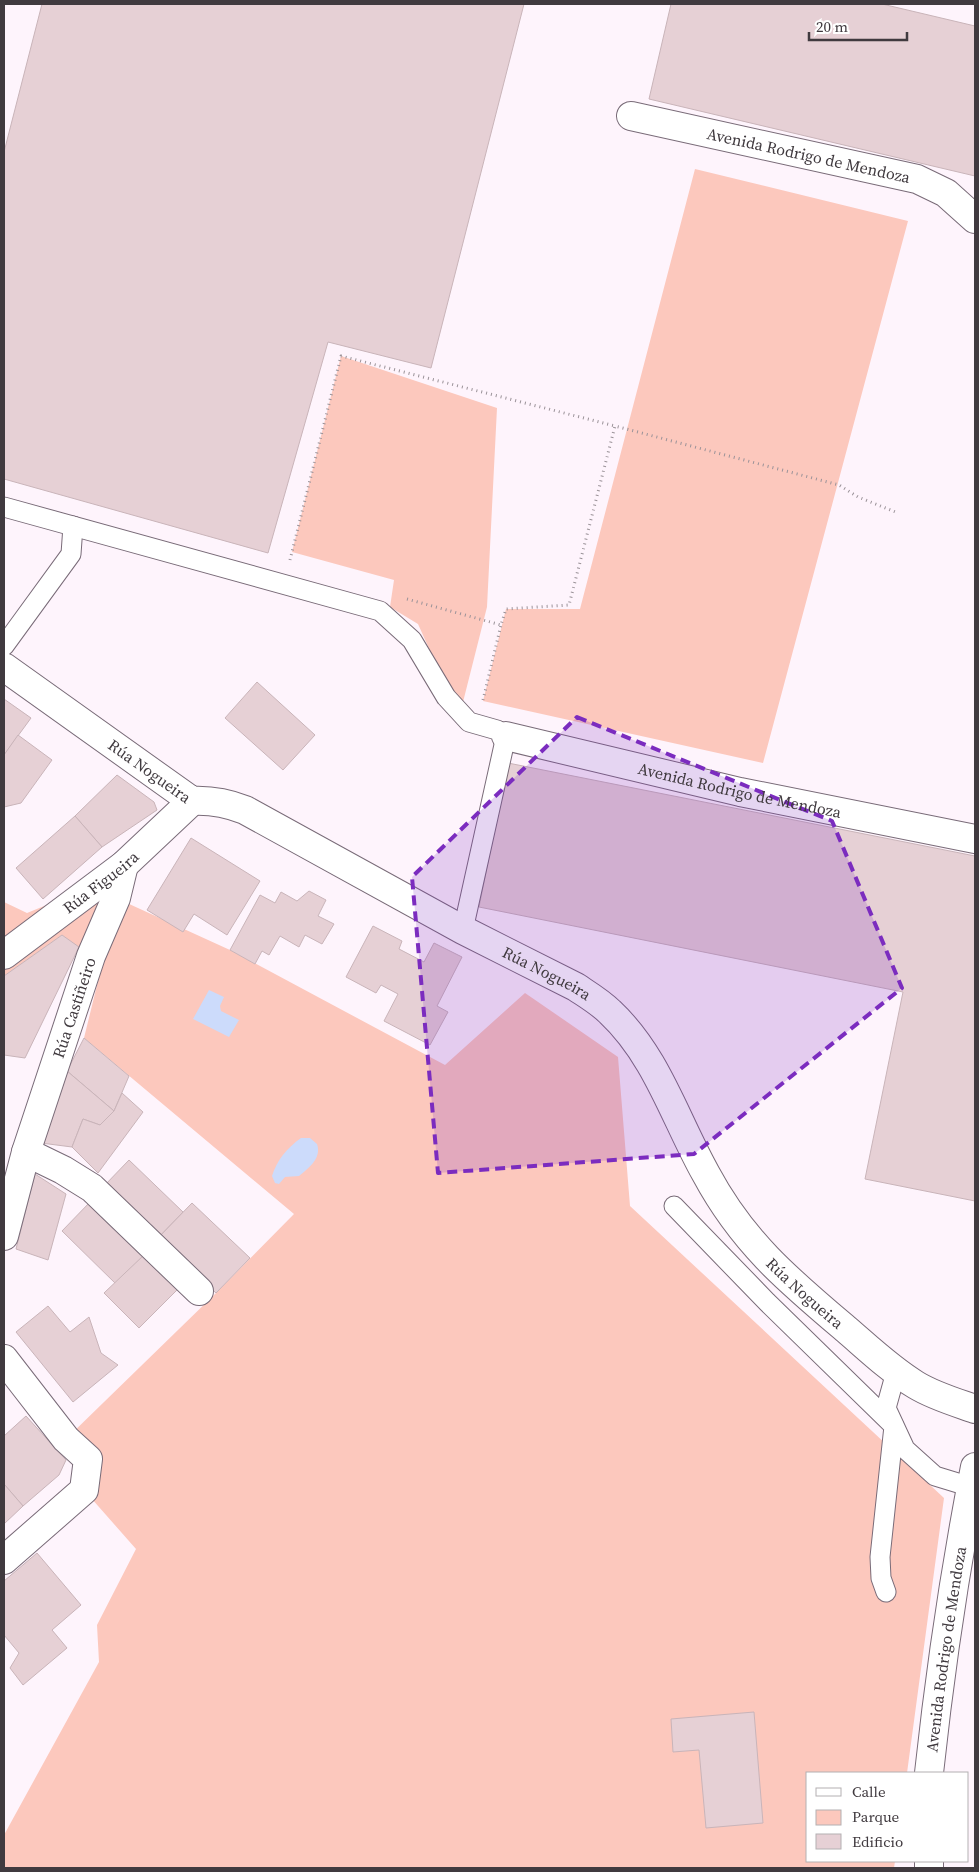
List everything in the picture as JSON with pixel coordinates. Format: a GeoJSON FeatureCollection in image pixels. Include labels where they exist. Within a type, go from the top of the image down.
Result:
{"type":"FeatureCollection","features":[{"type":"Feature","properties":{"kind":"street","name":"Avenida Rodrigo de Mendoza"},"geometry":{"type":"LineString","coordinates":[[631,116],[917,179],[946,193],[975,219]]}},
{"type":"Feature","properties":{"kind":"street","name":"Rúa Nogueira"},"geometry":{"type":"LineString","coordinates":[[4,667],[192,801],[208,800],[227,803],[245,810],[463,930],[576,987],[610,1012],[644,1053],[664,1086],[704,1173],[740,1229],[758,1250],[801,1291],[896,1372],[934,1394],[975,1408]]}},
{"type":"Feature","properties":{"kind":"street","name":"Avenida Rodrigo de Mendoza"},"geometry":{"type":"LineString","coordinates":[[506,736],[740,792],[975,840]]}},
{"type":"Feature","properties":{"kind":"street","name":"Rúa Figueira"},"geometry":{"type":"LineString","coordinates":[[4,955],[124,865],[192,801]]}},
{"type":"Feature","properties":{"kind":"street","name":"Rúa Castiñeiro"},"geometry":{"type":"LineString","coordinates":[[4,1236],[26,1152],[91,956],[116,898],[124,865]]}},
{"type":"Feature","properties":{"kind":"street"},"geometry":{"type":"LineString","coordinates":[[26,1152],[63,1170],[92,1188],[199,1291]]}},
{"type":"Feature","properties":{"kind":"street"},"geometry":{"type":"LineString","coordinates":[[4,1360],[66,1439],[88,1459],[84,1490],[4,1560]]}},
{"type":"Feature","properties":{"kind":"street","name":"Avenida Rodrigo de Mendoza"},"geometry":{"type":"LineString","coordinates":[[929,1772],[936,1710],[961,1539],[973,1477]]}},
{"type":"Feature","properties":{"kind":"lane"},"geometry":{"type":"LineString","coordinates":[[4,507],[380,611],[412,640],[446,697],[469,722],[497,730],[506,736],[463,930]]}},
{"type":"Feature","properties":{"kind":"lane"},"geometry":{"type":"LineString","coordinates":[[4,646],[71,554],[73,526]]}},
{"type":"Feature","properties":{"kind":"lane"},"geometry":{"type":"LineString","coordinates":[[674,1206],[767,1302],[894,1426]]}},
{"type":"Feature","properties":{"kind":"lane"},"geometry":{"type":"LineString","coordinates":[[896,1372],[886,1408],[905,1449],[935,1476],[973,1477]]}},
{"type":"Feature","properties":{"kind":"lane"},"geometry":{"type":"LineString","coordinates":[[886,1592],[881,1578],[880,1557],[894,1426]]}},
{"type":"Feature","properties":{"kind":"path"},"geometry":{"type":"LineString","coordinates":[[289,566],[341,356],[616,426],[839,486],[858,497],[898,512]]}},
{"type":"Feature","properties":{"kind":"path"},"geometry":{"type":"LineString","coordinates":[[492,703],[483,701],[506,609],[569,605],[616,426]]}},
{"type":"Feature","properties":{"kind":"path"},"geometry":{"type":"LineString","coordinates":[[399,597],[501,625]]}},
{"type":"Feature","properties":{"kind":"highlighted area"},"geometry":{"type":"Polygon","coordinates":[[[577,717],[832,821],[902,988],[694,1154],[438,1173],[412,877],[577,717]]]}},
{"type":"Feature","properties":{"kind":"green space"},"geometry":{"type":"Polygon","coordinates":[[[695,169],[908,221],[763,763],[483,701],[506,609],[580,609],[695,169]]]}},
{"type":"Feature","properties":{"kind":"green space"},"geometry":{"type":"Polygon","coordinates":[[[341,356],[497,408],[487,607],[463,702],[444,682],[418,624],[390,607],[394,580],[292,552],[341,356]]]}},
{"type":"Feature","properties":{"kind":"green space"},"geometry":{"type":"Polygon","coordinates":[[[98,884],[116,898],[230,950],[445,1065],[525,993],[618,1057],[630,1206],[944,1498],[907,1772],[806,1772],[806,1862],[895,1862],[894,1868],[4,1868],[4,1835],[99,1662],[97,1625],[136,1549],[84,1490],[66,1439],[294,1214],[84,1038],[102,965],[62,935],[4,976],[4,902],[27,913],[98,884]]]}},
{"type":"Feature","properties":{"kind":"water"},"geometry":{"type":"Polygon","coordinates":[[[209,990],[224,997],[220,1006],[221,1011],[239,1020],[229,1037],[193,1019],[209,990]]]}},
{"type":"Feature","properties":{"kind":"water"},"geometry":{"type":"Polygon","coordinates":[[[301,1138],[310,1138],[317,1144],[318,1154],[316,1158],[299,1176],[285,1177],[279,1184],[275,1183],[272,1176],[277,1165],[287,1150],[301,1138]]]}},
{"type":"Feature","properties":{"kind":"building"},"geometry":{"type":"Polygon","coordinates":[[[42,4],[524,4],[431,368],[328,342],[268,553],[4,479],[4,152],[42,4]]]}},
{"type":"Feature","properties":{"kind":"building"},"geometry":{"type":"Polygon","coordinates":[[[671,4],[882,4],[975,26],[975,176],[649,99],[671,4]]]}},
{"type":"Feature","properties":{"kind":"building"},"geometry":{"type":"Polygon","coordinates":[[[257,682],[315,735],[283,770],[225,718],[257,682]]]}},
{"type":"Feature","properties":{"kind":"building"},"geometry":{"type":"Polygon","coordinates":[[[4,699],[31,718],[4,755],[4,699]]]}},
{"type":"Feature","properties":{"kind":"building"},"geometry":{"type":"Polygon","coordinates":[[[18,735],[52,760],[21,803],[4,807],[4,755],[18,735]]]}},
{"type":"Feature","properties":{"kind":"building"},"geometry":{"type":"Polygon","coordinates":[[[508,763],[975,856],[975,1201],[865,1179],[903,992],[479,907],[508,763]]]}},
{"type":"Feature","properties":{"kind":"building"},"geometry":{"type":"Polygon","coordinates":[[[117,775],[154,802],[157,810],[102,847],[75,816],[117,775]]]}},
{"type":"Feature","properties":{"kind":"building"},"geometry":{"type":"Polygon","coordinates":[[[75,816],[102,847],[43,899],[16,868],[75,816]]]}},
{"type":"Feature","properties":{"kind":"building"},"geometry":{"type":"Polygon","coordinates":[[[191,838],[260,881],[227,935],[194,914],[183,932],[147,910],[191,838]]]}},
{"type":"Feature","properties":{"kind":"building"},"geometry":{"type":"Polygon","coordinates":[[[309,891],[326,900],[318,916],[334,924],[322,944],[305,935],[299,947],[280,936],[269,955],[262,951],[255,964],[230,950],[260,895],[275,903],[281,892],[297,901],[309,891]]]}},
{"type":"Feature","properties":{"kind":"building"},"geometry":{"type":"Polygon","coordinates":[[[373,926],[402,941],[399,949],[424,962],[434,943],[462,957],[437,1006],[448,1012],[430,1045],[384,1021],[398,994],[381,985],[376,993],[346,977],[373,926]]]}},
{"type":"Feature","properties":{"kind":"building"},"geometry":{"type":"Polygon","coordinates":[[[62,935],[79,947],[25,1058],[4,1055],[4,976],[62,935]]]}},
{"type":"Feature","properties":{"kind":"building"},"geometry":{"type":"Polygon","coordinates":[[[84,1038],[129,1076],[114,1111],[67,1071],[84,1038]]]}},
{"type":"Feature","properties":{"kind":"building"},"geometry":{"type":"Polygon","coordinates":[[[67,1071],[114,1111],[100,1125],[83,1119],[72,1147],[41,1143],[67,1071]]]}},
{"type":"Feature","properties":{"kind":"building"},"geometry":{"type":"Polygon","coordinates":[[[122,1093],[143,1112],[98,1173],[72,1147],[83,1119],[100,1125],[114,1111],[122,1093]]]}},
{"type":"Feature","properties":{"kind":"building"},"geometry":{"type":"Polygon","coordinates":[[[129,1160],[183,1212],[158,1238],[104,1186],[129,1160]]]}},
{"type":"Feature","properties":{"kind":"building"},"geometry":{"type":"Polygon","coordinates":[[[35,1174],[66,1194],[48,1260],[16,1249],[35,1174]]]}},
{"type":"Feature","properties":{"kind":"building"},"geometry":{"type":"Polygon","coordinates":[[[91,1201],[145,1254],[116,1284],[62,1231],[91,1201]]]}},
{"type":"Feature","properties":{"kind":"building"},"geometry":{"type":"Polygon","coordinates":[[[192,1203],[250,1258],[216,1293],[158,1238],[192,1203]]]}},
{"type":"Feature","properties":{"kind":"building"},"geometry":{"type":"Polygon","coordinates":[[[145,1254],[178,1289],[139,1328],[104,1293],[145,1254]]]}},
{"type":"Feature","properties":{"kind":"building"},"geometry":{"type":"Polygon","coordinates":[[[48,1306],[70,1332],[89,1317],[101,1353],[118,1365],[73,1402],[16,1332],[48,1306]]]}},
{"type":"Feature","properties":{"kind":"building"},"geometry":{"type":"Polygon","coordinates":[[[26,1416],[66,1460],[59,1475],[23,1506],[4,1484],[4,1436],[26,1416]]]}},
{"type":"Feature","properties":{"kind":"building"},"geometry":{"type":"Polygon","coordinates":[[[4,1484],[23,1506],[4,1524],[4,1484]]]}},
{"type":"Feature","properties":{"kind":"building"},"geometry":{"type":"Polygon","coordinates":[[[37,1553],[81,1605],[52,1630],[67,1648],[23,1685],[10,1668],[19,1653],[4,1635],[4,1581],[37,1553]]]}},
{"type":"Feature","properties":{"kind":"building"},"geometry":{"type":"Polygon","coordinates":[[[754,1712],[763,1823],[706,1828],[699,1750],[673,1752],[671,1719],[754,1712]]]}}]}
